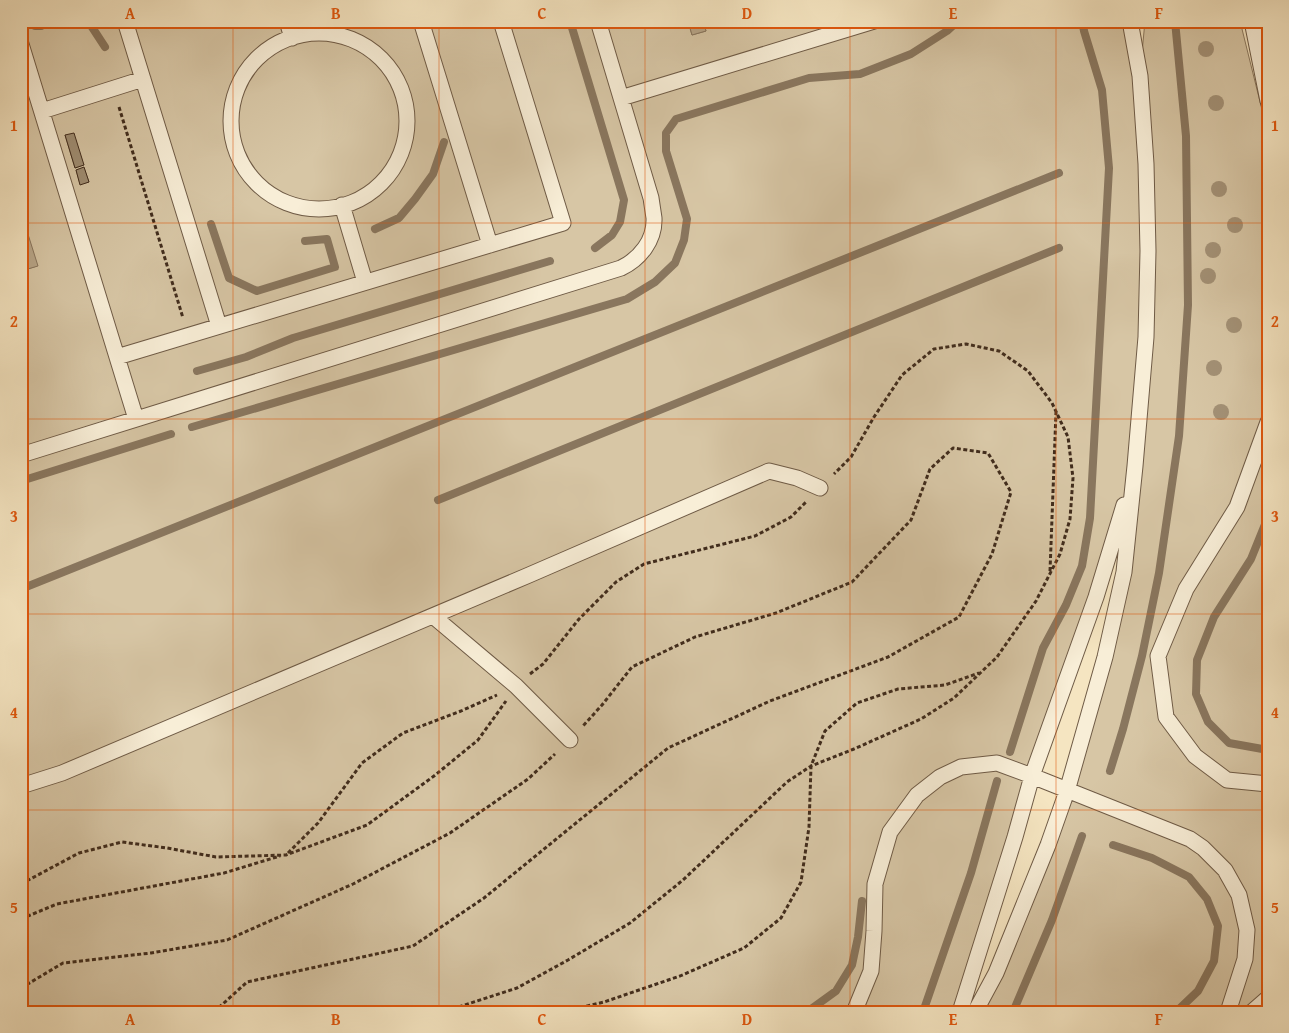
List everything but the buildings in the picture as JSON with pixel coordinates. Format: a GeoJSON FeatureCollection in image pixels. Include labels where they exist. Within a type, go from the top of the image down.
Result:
{"type":"FeatureCollection","features":[{"type":"Feature","properties":{"kind":"lane"},"geometry":{"type":"LineString","coordinates":[[125,21],[219,326]]}},
{"type":"Feature","properties":{"kind":"lane"},"geometry":{"type":"LineString","coordinates":[[287,21],[292,38]]}},
{"type":"Feature","properties":{"kind":"lane"},"geometry":{"type":"LineString","coordinates":[[421,21],[490,245]]}},
{"type":"Feature","properties":{"kind":"lane"},"geometry":{"type":"LineString","coordinates":[[117,357],[564,223],[502,21]]}},
{"type":"Feature","properties":{"kind":"lane"},"geometry":{"type":"LineString","coordinates":[[21,455],[629,265],[640,254],[652,237],[654,219],[651,198],[598,21]]}},
{"type":"Feature","properties":{"kind":"lane"},"geometry":{"type":"LineString","coordinates":[[621,98],[874,21]]}},
{"type":"Feature","properties":{"kind":"lane"},"geometry":{"type":"LineString","coordinates":[[975,1012],[996,973],[1048,845],[1067,791],[1105,657],[1124,572],[1146,337],[1148,251],[1146,164],[1141,86],[1130,21]]}},
{"type":"Feature","properties":{"kind":"lane"},"geometry":{"type":"LineString","coordinates":[[1252,21],[1268,102]]}},
{"type":"Feature","properties":{"kind":"lane"},"geometry":{"type":"LineString","coordinates":[[320,33],[339,35],[358,42],[374,53],[388,67],[398,83],[404,101],[407,120],[405,138],[400,155],[392,170],[380,184],[351,203],[334,208],[317,209],[299,207],[282,201],[267,192],[253,180],[242,165],[235,148],[231,130],[231,112],[235,94],[242,77],[253,62],[267,50],[282,41],[292,38],[320,33]]}},
{"type":"Feature","properties":{"kind":"lane"},"geometry":{"type":"LineString","coordinates":[[21,44],[136,419]]}},
{"type":"Feature","properties":{"kind":"lane"},"geometry":{"type":"LineString","coordinates":[[42,111],[143,79]]}},
{"type":"Feature","properties":{"kind":"lane"},"geometry":{"type":"LineString","coordinates":[[342,205],[365,282]]}},
{"type":"Feature","properties":{"kind":"lane"},"geometry":{"type":"LineString","coordinates":[[1268,422],[1237,507],[1186,589],[1158,656],[1166,717],[1195,756],[1227,780],[1268,784]]}},
{"type":"Feature","properties":{"kind":"lane"},"geometry":{"type":"LineString","coordinates":[[960,1012],[1032,776],[1096,597],[1135,466]]}},
{"type":"Feature","properties":{"kind":"lane"},"geometry":{"type":"LineString","coordinates":[[21,786],[62,774],[769,471],[797,478],[820,488]]}},
{"type":"Feature","properties":{"kind":"lane"},"geometry":{"type":"LineString","coordinates":[[433,616],[516,686],[570,740]]}},
{"type":"Feature","properties":{"kind":"lane"},"geometry":{"type":"LineString","coordinates":[[852,1012],[855,1010],[871,971],[875,884],[890,832],[917,795],[940,777],[961,767],[997,763],[1190,839],[1225,870],[1239,895],[1248,930],[1245,959],[1228,1012]]}},
{"type":"Feature","properties":{"kind":"lane"},"geometry":{"type":"LineString","coordinates":[[1252,1012],[1268,998]]}},
{"type":"Feature","properties":{"kind":"path"},"geometry":{"type":"LineString","coordinates":[[113,88],[188,336]]}},
{"type":"Feature","properties":{"kind":"path"},"geometry":{"type":"LineString","coordinates":[[21,884],[79,854],[122,842],[216,857],[286,855],[318,823],[362,763],[403,733],[461,711],[516,686],[543,664],[579,619],[616,582],[644,564],[755,536],[790,517],[851,457],[874,417],[902,375],[934,349],[966,344],[999,351],[1028,371],[1052,403],[1068,437],[1073,478],[1070,518],[1060,554],[1036,601],[997,657],[954,698],[921,718],[854,749],[811,766],[787,782],[683,880],[630,923],[517,988],[440,1012]]}},
{"type":"Feature","properties":{"kind":"path"},"geometry":{"type":"LineString","coordinates":[[1050,574],[1056,412]]}},
{"type":"Feature","properties":{"kind":"path"},"geometry":{"type":"LineString","coordinates":[[21,988],[63,963],[151,953],[227,940],[353,884],[450,833],[528,779],[570,740],[632,668],[695,637],[776,614],[852,582],[911,520],[930,469],[953,448],[988,453],[1011,492],[992,554],[959,617],[888,657],[770,701],[668,748],[484,898],[413,946],[248,982],[214,1012]]}},
{"type":"Feature","properties":{"kind":"path"},"geometry":{"type":"LineString","coordinates":[[561,1012],[604,1002],[680,976],[744,948],[782,918],[801,882],[809,827],[811,766],[825,731],[857,703],[898,689],[945,685],[982,672]]}},
{"type":"Feature","properties":{"kind":"path"},"geometry":{"type":"LineString","coordinates":[[21,920],[57,904],[224,873],[286,855],[367,825],[434,776],[478,740],[516,686]]}},
{"type":"Feature","properties":{"kind":"path"},"geometry":{"type":"LineString","coordinates":[[452,1009],[466,1012]]}},
{"type":"Feature","properties":{"kind":"shaded area"},"geometry":{"type":"Polygon","coordinates":[[[21,21],[688,21],[692,35],[706,31],[703,21],[1130,21],[1140,74],[1145,21],[1240,21],[1268,134],[1268,1012],[975,1012],[1048,845],[1105,657],[1135,470],[960,1012],[21,1012],[21,271],[37,266],[21,212],[21,21]],[[65,135],[75,168],[84,165],[65,135]],[[84,168],[76,170],[80,184],[89,182],[84,168]]]}},
{"type":"Feature","properties":{"kind":"shaded area"},"geometry":{"type":"Polygon","coordinates":[[[688,21],[703,21],[706,31],[692,35],[688,21]]]}},
{"type":"Feature","properties":{"kind":"shaded area"},"geometry":{"type":"Polygon","coordinates":[[[21,212],[38,266],[21,271],[21,212]]]}},
{"type":"Feature","properties":{"kind":"waterway"},"geometry":{"type":"LineString","coordinates":[[33,21],[35,26],[41,26]]}},
{"type":"Feature","properties":{"kind":"waterway"},"geometry":{"type":"LineString","coordinates":[[88,21],[105,47]]}},
{"type":"Feature","properties":{"kind":"waterway"},"geometry":{"type":"LineString","coordinates":[[570,21],[624,200],[620,222],[612,235],[595,248]]}},
{"type":"Feature","properties":{"kind":"waterway"},"geometry":{"type":"LineString","coordinates":[[192,427],[627,299],[655,282],[675,263],[684,240],[687,219],[666,151],[666,133],[676,119],[809,78],[860,74],[911,54],[947,31],[958,21]]}},
{"type":"Feature","properties":{"kind":"waterway"},"geometry":{"type":"LineString","coordinates":[[1010,752],[1043,648],[1066,605],[1082,566],[1090,518],[1109,168],[1102,90],[1082,21]]}},
{"type":"Feature","properties":{"kind":"waterway"},"geometry":{"type":"LineString","coordinates":[[1110,771],[1142,656],[1159,573],[1179,436],[1188,305],[1186,136],[1175,21]]}},
{"type":"Feature","properties":{"kind":"waterway"},"geometry":{"type":"LineString","coordinates":[[375,229],[399,218],[415,199],[433,174],[444,142]]}},
{"type":"Feature","properties":{"kind":"waterway"},"geometry":{"type":"LineString","coordinates":[[21,589],[1059,173]]}},
{"type":"Feature","properties":{"kind":"waterway"},"geometry":{"type":"LineString","coordinates":[[211,224],[229,278],[257,291],[335,267],[327,239],[305,241]]}},
{"type":"Feature","properties":{"kind":"waterway"},"geometry":{"type":"LineString","coordinates":[[438,500],[1059,248]]}},
{"type":"Feature","properties":{"kind":"waterway"},"geometry":{"type":"LineString","coordinates":[[197,371],[246,357],[293,338],[550,261]]}},
{"type":"Feature","properties":{"kind":"waterway"},"geometry":{"type":"LineString","coordinates":[[21,481],[171,434]]}},
{"type":"Feature","properties":{"kind":"waterway"},"geometry":{"type":"LineString","coordinates":[[1268,517],[1251,559],[1214,617],[1197,660],[1196,694],[1208,722],[1229,743],[1268,750]]}},
{"type":"Feature","properties":{"kind":"waterway"},"geometry":{"type":"LineString","coordinates":[[923,1012],[971,873],[997,781]]}},
{"type":"Feature","properties":{"kind":"waterway"},"geometry":{"type":"LineString","coordinates":[[1013,1012],[1052,920],[1082,836]]}},
{"type":"Feature","properties":{"kind":"waterway"},"geometry":{"type":"LineString","coordinates":[[1113,845],[1152,858],[1189,877],[1207,899],[1218,926],[1214,961],[1198,991],[1176,1012]]}},
{"type":"Feature","properties":{"kind":"waterway"},"geometry":{"type":"LineString","coordinates":[[807,1012],[836,991],[852,965],[858,937],[862,901]]}}]}
